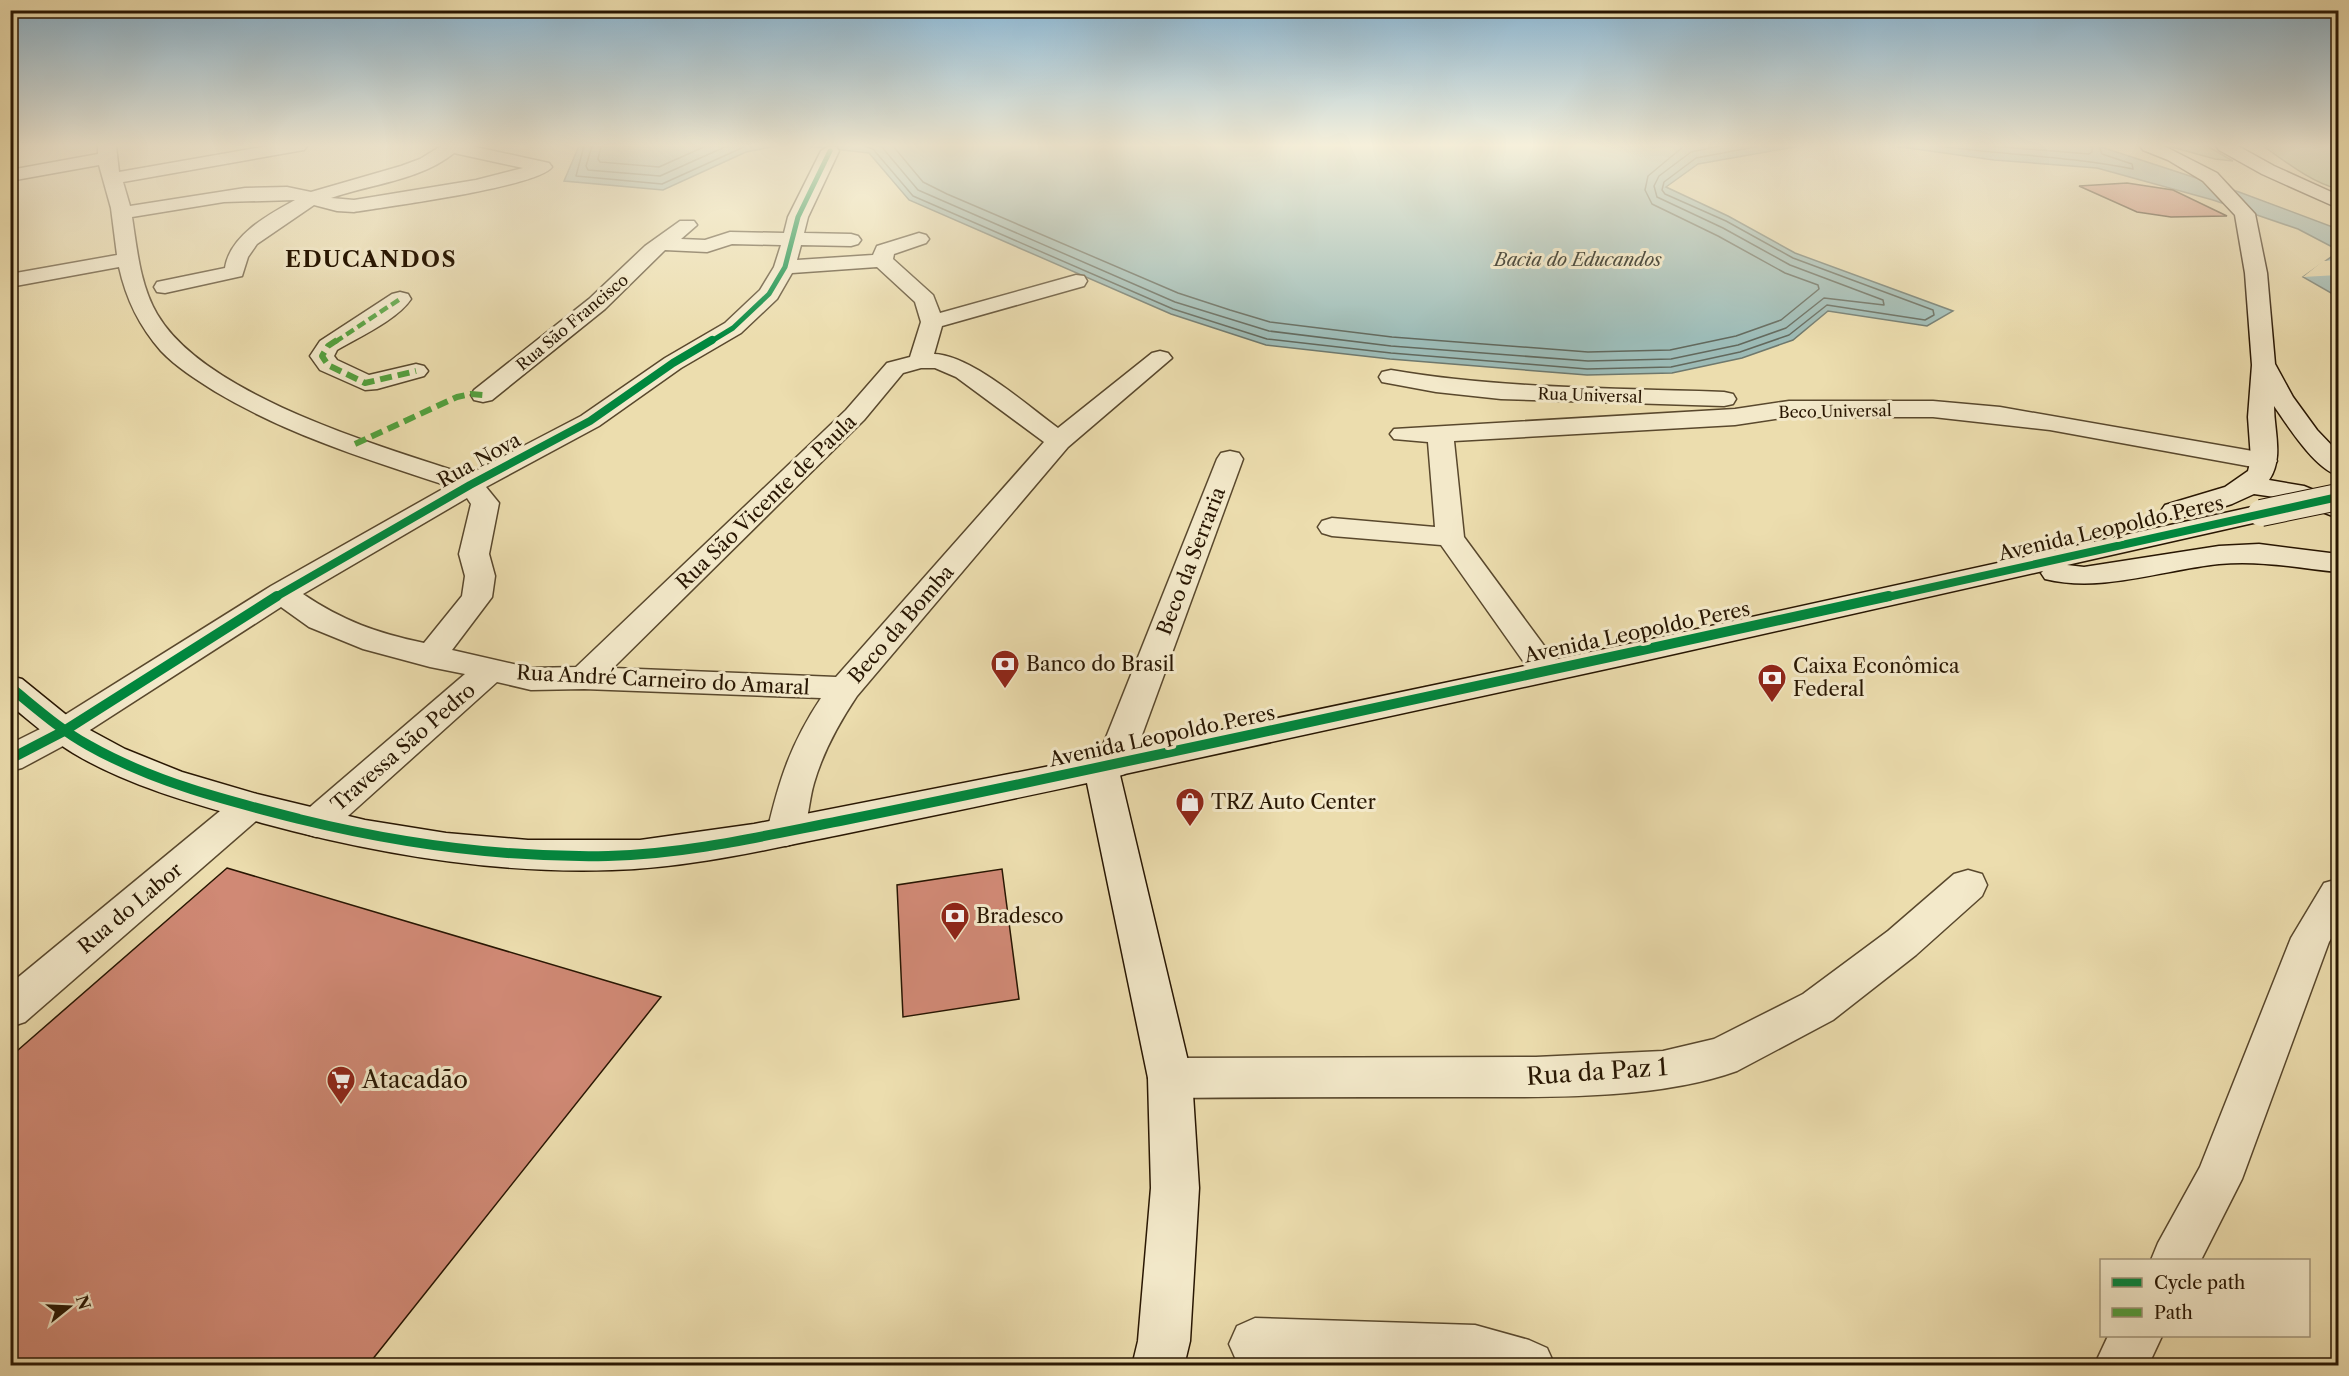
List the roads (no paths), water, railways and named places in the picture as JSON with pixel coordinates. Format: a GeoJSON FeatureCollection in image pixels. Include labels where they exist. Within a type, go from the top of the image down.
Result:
{"type":"FeatureCollection","features":[{"type":"Feature","properties":{"kind":"street"},"geometry":{"type":"LineString","coordinates":[[141,210],[122,213],[128,259],[136,293],[148,319],[184,359],[216,382],[279,415],[470,485],[485,503],[474,554],[480,576],[477,597],[430,657]]}},
{"type":"Feature","properties":{"kind":"street"},"geometry":{"type":"LineString","coordinates":[[165,287],[235,272],[235,259],[244,246],[259,232],[293,210]]}},
{"type":"Feature","properties":{"kind":"street","name":"Rua Nova"},"geometry":{"type":"LineString","coordinates":[[10,759],[64,731],[282,593],[470,485],[590,421],[674,363],[733,328],[768,294],[785,267],[801,210]]}},
{"type":"Feature","properties":{"kind":"street"},"geometry":{"type":"LineString","coordinates":[[2241,210],[2245,214],[2256,273],[2263,364],[2257,473],[2212,502],[2042,541],[2024,551],[2021,567],[2084,576],[2219,555],[2259,553],[2338,563]]}},
{"type":"Feature","properties":{"kind":"street","name":"Rua São Francisco"},"geometry":{"type":"LineString","coordinates":[[483,395],[597,304],[661,244],[687,225]]}},
{"type":"Feature","properties":{"kind":"street"},"geometry":{"type":"LineString","coordinates":[[661,244],[704,246],[726,238],[850,240]]}},
{"type":"Feature","properties":{"kind":"street"},"geometry":{"type":"LineString","coordinates":[[882,260],[884,250],[919,239]]}},
{"type":"Feature","properties":{"kind":"street"},"geometry":{"type":"LineString","coordinates":[[10,281],[128,259]]}},
{"type":"Feature","properties":{"kind":"street"},"geometry":{"type":"LineString","coordinates":[[785,267],[863,264],[882,260]]}},
{"type":"Feature","properties":{"kind":"street"},"geometry":{"type":"LineString","coordinates":[[882,260],[925,300],[932,322],[920,362],[938,361],[965,372],[1059,441]]}},
{"type":"Feature","properties":{"kind":"street"},"geometry":{"type":"LineString","coordinates":[[932,322],[1076,280]]}},
{"type":"Feature","properties":{"kind":"street"},"geometry":{"type":"LineString","coordinates":[[400,299],[388,309],[328,346],[322,356],[328,365],[365,383],[416,371]]}},
{"type":"Feature","properties":{"kind":"street","name":"Beco da Bomba"},"geometry":{"type":"LineString","coordinates":[[786,832],[796,783],[817,731],[845,688],[1059,441],[1160,358]]}},
{"type":"Feature","properties":{"kind":"street","name":"Rua São Vicente de Paula"},"geometry":{"type":"LineString","coordinates":[[584,678],[855,415],[895,368],[920,362]]}},
{"type":"Feature","properties":{"kind":"street"},"geometry":{"type":"LineString","coordinates":[[2263,364],[2281,399],[2308,435],[2338,467]]}},
{"type":"Feature","properties":{"kind":"street","name":"Rua Universal"},"geometry":{"type":"LineString","coordinates":[[1390,377],[1436,386],[1501,392],[1713,398],[1789,409]]}},
{"type":"Feature","properties":{"kind":"street","name":"Beco Universal"},"geometry":{"type":"LineString","coordinates":[[1403,434],[1440,434],[1735,417],[1789,409],[1933,409],[2000,415],[2257,473],[2294,492],[2338,510]]}},
{"type":"Feature","properties":{"kind":"street"},"geometry":{"type":"LineString","coordinates":[[1440,434],[1450,537],[1546,670]]}},
{"type":"Feature","properties":{"kind":"street","name":"Beco da Serraria"},"geometry":{"type":"LineString","coordinates":[[1107,766],[1230,459]]}},
{"type":"Feature","properties":{"kind":"street","name":"Avenida Leopoldo Peres"},"geometry":{"type":"LineString","coordinates":[[10,687],[64,731],[107,755],[165,778],[250,806],[316,823],[459,850],[536,856],[616,856],[701,846],[786,832],[1107,766],[1643,651],[2338,496]]}},
{"type":"Feature","properties":{"kind":"street"},"geometry":{"type":"LineString","coordinates":[[1332,527],[1450,537]]}},
{"type":"Feature","properties":{"kind":"street","name":"Rua André Carneiro do Amaral"},"geometry":{"type":"LineString","coordinates":[[282,593],[320,620],[374,642],[531,679],[584,678],[845,688]]}},
{"type":"Feature","properties":{"kind":"street","name":"Travessa São Pedro"},"geometry":{"type":"LineString","coordinates":[[316,823],[490,670]]}},
{"type":"Feature","properties":{"kind":"street"},"geometry":{"type":"LineString","coordinates":[[1107,766],[1170,1078],[1175,1188],[1164,1341],[1158,1365]]}},
{"type":"Feature","properties":{"kind":"street","name":"Rua do Labor"},"geometry":{"type":"LineString","coordinates":[[10,1010],[250,806]]}},
{"type":"Feature","properties":{"kind":"street","name":"Rua da Paz 1"},"geometry":{"type":"LineString","coordinates":[[1170,1078],[1536,1077],[1663,1070],[1722,1057],[1818,1007],[1902,943],[1968,885]]}},
{"type":"Feature","properties":{"kind":"street"},"geometry":{"type":"LineString","coordinates":[[2176,1259],[2218,1179],[2311,938],[2338,894]]}},
{"type":"Feature","properties":{"kind":"street"},"geometry":{"type":"LineString","coordinates":[[2120,1365],[2135,1337]]}},
{"type":"Feature","properties":{"kind":"street"},"geometry":{"type":"LineString","coordinates":[[1255,1344],[1475,1351],[1529,1365]]}},
{"type":"Feature","properties":{"kind":"water","name":"Bacia do Educandos"},"geometry":{"type":"Polygon","coordinates":[[[932,210],[1716,210],[1795,253],[1953,311],[1927,326],[1828,311],[1793,340],[1742,358],[1672,373],[1587,375],[1390,359],[1266,345],[1171,314],[932,210]]]}},
{"type":"Feature","properties":{"kind":"water"},"geometry":{"type":"Polygon","coordinates":[[[2243,210],[2288,210],[2338,229],[2338,250],[2298,229],[2243,210]]]}},
{"type":"Feature","properties":{"kind":"water"},"geometry":{"type":"Polygon","coordinates":[[[2338,252],[2338,297],[2303,277],[2338,252]]]}},
{"type":"Feature","properties":{"kind":"place","name":"Banco do Brasil"},"geometry":{"type":"Point","coordinates":[1005,690]}},
{"type":"Feature","properties":{"kind":"place","name":"Caixa Econômica Federal"},"geometry":{"type":"Point","coordinates":[1772,704]}},
{"type":"Feature","properties":{"kind":"place","name":"TRZ Auto Center"},"geometry":{"type":"Point","coordinates":[1190,828]}},
{"type":"Feature","properties":{"kind":"place","name":"Bradesco"},"geometry":{"type":"Point","coordinates":[955,942]}},
{"type":"Feature","properties":{"kind":"place","name":"Atacadão"},"geometry":{"type":"Point","coordinates":[341,1106]}},
{"type":"Feature","properties":{"kind":"district","name":"EDUCANDOS"},"geometry":{"type":"Point","coordinates":[371,259]}}]}
